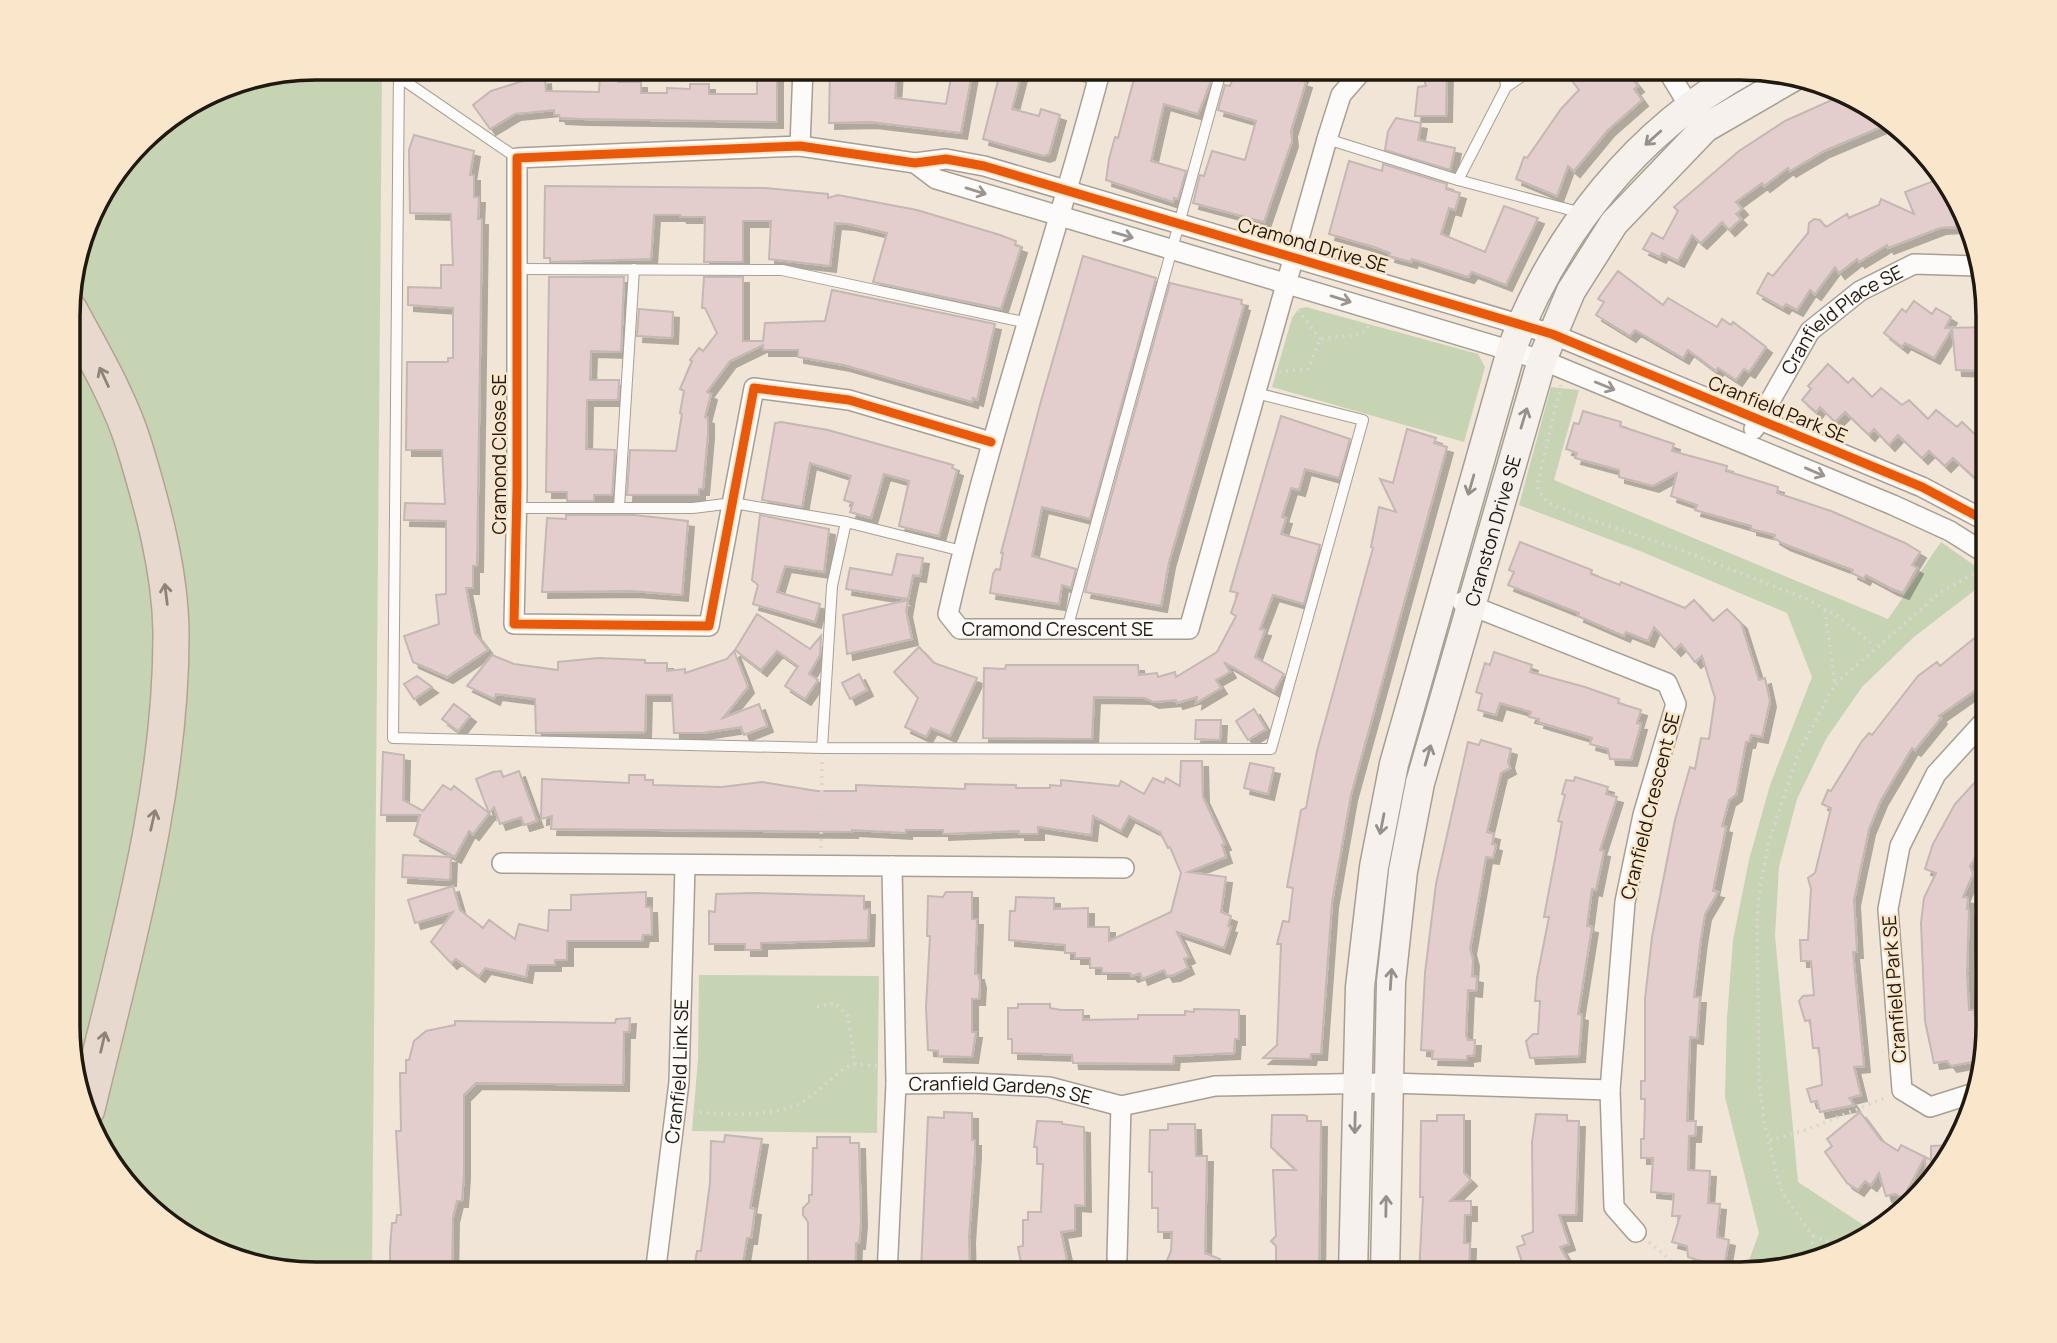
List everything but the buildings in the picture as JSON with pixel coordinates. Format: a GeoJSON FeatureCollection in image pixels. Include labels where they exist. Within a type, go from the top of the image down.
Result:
{"type":"FeatureCollection","features":[{"type":"Feature","properties":{"kind":"highway"},"geometry":{"type":"LineString","coordinates":[[80,332],[134,442],[160,540],[171,629],[167,729],[157,805],[91,1095]]}},
{"type":"Feature","properties":{"kind":"street"},"geometry":{"type":"LineString","coordinates":[[800,146],[803,80]]}},
{"type":"Feature","properties":{"kind":"street"},"geometry":{"type":"LineString","coordinates":[[1058,216],[1098,80]]}},
{"type":"Feature","properties":{"kind":"street","name":"Cramond Crescent SE"},"geometry":{"type":"LineString","coordinates":[[1058,216],[991,442],[948,614],[960,629],[1189,629],[1327,139],[1341,95],[1354,80]]}},
{"type":"Feature","properties":{"kind":"street"},"geometry":{"type":"LineString","coordinates":[[1673,80],[1705,128]]}},
{"type":"Feature","properties":{"kind":"street","name":"Cranston Drive SE"},"geometry":{"type":"LineString","coordinates":[[1353,1262],[1360,987],[1374,867],[1394,764],[1511,351],[1521,324],[1564,242],[1625,164],[1688,106],[1730,80]]}},
{"type":"Feature","properties":{"kind":"street","name":"Cranston Drive SE"},"geometry":{"type":"LineString","coordinates":[[1385,1262],[1391,982],[1403,871],[1420,783],[1506,476],[1542,360],[1571,291],[1614,223],[1705,128],[1780,85]]}},
{"type":"Feature","properties":{"kind":"street"},"geometry":{"type":"LineString","coordinates":[[517,158],[800,146],[915,163],[946,159],[984,166],[1065,190]]}},
{"type":"Feature","properties":{"kind":"street","name":"Cramond Close SE"},"geometry":{"type":"LineString","coordinates":[[517,158],[517,508],[514,624],[709,626],[754,388],[849,400],[991,442]]}},
{"type":"Feature","properties":{"kind":"street"},"geometry":{"type":"LineString","coordinates":[[915,163],[936,179],[1542,360],[1747,443],[1950,531],[1976,553]]}},
{"type":"Feature","properties":{"kind":"street","name":"Cramond Drive SE"},"geometry":{"type":"LineString","coordinates":[[1065,190],[1179,226],[1293,256],[1552,334]]}},
{"type":"Feature","properties":{"kind":"street","name":"Cranfield Place SE"},"geometry":{"type":"LineString","coordinates":[[1747,443],[1810,331],[1860,291],[1914,264],[1971,266]]}},
{"type":"Feature","properties":{"kind":"street","name":"Cranfield Park SE"},"geometry":{"type":"LineString","coordinates":[[1552,334],[1922,487],[1976,516]]}},
{"type":"Feature","properties":{"kind":"street","name":"Cranfield Crescent SE"},"geometry":{"type":"LineString","coordinates":[[1440,596],[1472,605],[1667,683],[1676,704],[1643,815],[1625,902],[1610,1090],[1614,1207],[1636,1232]]}},
{"type":"Feature","properties":{"kind":"street","name":"Cranfield Park SE"},"geometry":{"type":"LineString","coordinates":[[1966,1095],[1930,1107],[1902,1090],[1888,909],[1900,846],[1936,774],[1976,730]]}},
{"type":"Feature","properties":{"kind":"street"},"geometry":{"type":"LineString","coordinates":[[502,863],[1124,868]]}},
{"type":"Feature","properties":{"kind":"street","name":"Cranfield Link SE"},"geometry":{"type":"LineString","coordinates":[[656,1262],[677,1111],[685,866]]}},
{"type":"Feature","properties":{"kind":"street","name":"Cranfield Gardens SE"},"geometry":{"type":"LineString","coordinates":[[892,866],[896,1084],[972,1083],[1049,1087],[1122,1106],[1215,1086],[1356,1084]]}},
{"type":"Feature","properties":{"kind":"street"},"geometry":{"type":"LineString","coordinates":[[888,1262],[896,1084]]}},
{"type":"Feature","properties":{"kind":"street"},"geometry":{"type":"LineString","coordinates":[[1356,1084],[1610,1090]]}},
{"type":"Feature","properties":{"kind":"street"},"geometry":{"type":"LineString","coordinates":[[1117,1258],[1122,1106]]}},
{"type":"Feature","properties":{"kind":"lane"},"geometry":{"type":"LineString","coordinates":[[399,80],[393,738],[822,748],[1271,749],[1363,420],[1256,393]]}},
{"type":"Feature","properties":{"kind":"lane"},"geometry":{"type":"LineString","coordinates":[[409,80],[517,158]]}},
{"type":"Feature","properties":{"kind":"lane"},"geometry":{"type":"LineString","coordinates":[[1067,630],[1219,80]]}},
{"type":"Feature","properties":{"kind":"lane"},"geometry":{"type":"LineString","coordinates":[[1505,80],[1506,87]]}},
{"type":"Feature","properties":{"kind":"lane"},"geometry":{"type":"LineString","coordinates":[[1458,180],[1506,87],[1516,80]]}},
{"type":"Feature","properties":{"kind":"lane"},"geometry":{"type":"LineString","coordinates":[[1327,139],[1458,180],[1586,214]]}},
{"type":"Feature","properties":{"kind":"lane"},"geometry":{"type":"LineString","coordinates":[[517,269],[782,270],[1028,323]]}},
{"type":"Feature","properties":{"kind":"lane"},"geometry":{"type":"LineString","coordinates":[[619,507],[634,269]]}},
{"type":"Feature","properties":{"kind":"lane"},"geometry":{"type":"LineString","coordinates":[[517,508],[693,508],[733,503],[846,523],[962,551]]}},
{"type":"Feature","properties":{"kind":"lane"},"geometry":{"type":"LineString","coordinates":[[822,748],[832,586],[846,523]]}},
{"type":"Feature","properties":{"kind":"path"},"geometry":{"type":"LineString","coordinates":[[1297,309],[1321,338]]}},
{"type":"Feature","properties":{"kind":"path"},"geometry":{"type":"LineString","coordinates":[[1321,338],[1356,335],[1367,330],[1372,309]]}},
{"type":"Feature","properties":{"kind":"path"},"geometry":{"type":"LineString","coordinates":[[1273,372],[1308,369],[1321,338]]}},
{"type":"Feature","properties":{"kind":"path"},"geometry":{"type":"LineString","coordinates":[[1561,385],[1538,482],[1538,490],[1547,502],[1576,516],[1705,559],[1825,608],[1875,646]]}},
{"type":"Feature","properties":{"kind":"path"},"geometry":{"type":"LineString","coordinates":[[1834,1243],[1813,1236],[1783,1194],[1769,1141],[1759,1081],[1756,975],[1759,893],[1769,841],[1811,726],[1835,684],[1875,646],[1941,592],[1976,569]]}},
{"type":"Feature","properties":{"kind":"path"},"geometry":{"type":"LineString","coordinates":[[1825,608],[1835,684]]}},
{"type":"Feature","properties":{"kind":"path"},"geometry":{"type":"LineString","coordinates":[[821,849],[822,748]]}},
{"type":"Feature","properties":{"kind":"path"},"geometry":{"type":"LineString","coordinates":[[817,1007],[835,1003],[848,1016],[855,1064]]}},
{"type":"Feature","properties":{"kind":"path"},"geometry":{"type":"LineString","coordinates":[[677,1111],[769,1112],[793,1107],[825,1087],[844,1068],[855,1064],[880,1066]]}},
{"type":"Feature","properties":{"kind":"path"},"geometry":{"type":"LineString","coordinates":[[1769,1141],[1806,1130],[1902,1090]]}},
{"type":"Feature","properties":{"kind":"path"},"geometry":{"type":"LineString","coordinates":[[1636,1232],[1672,1262]]}},
{"type":"Feature","properties":{"kind":"path"},"geometry":{"type":"LineString","coordinates":[[1812,1251],[1813,1236]]}},
{"type":"Feature","properties":{"kind":"green space"},"geometry":{"type":"Polygon","coordinates":[[[317,80],[382,80],[372,1262],[286,1260],[226,1245],[173,1214],[150,1193],[120,1157],[98,1117],[89,1087],[80,1026],[80,317],[83,286],[98,226],[120,186],[139,161],[161,139],[199,112],[226,98],[256,89],[317,80]]]}},
{"type":"Feature","properties":{"kind":"green space"},"geometry":{"type":"Polygon","coordinates":[[[1306,307],[1478,354],[1485,367],[1464,442],[1272,387],[1292,318],[1298,309],[1306,307]]]}},
{"type":"Feature","properties":{"kind":"green space"},"geometry":{"type":"Polygon","coordinates":[[[1551,387],[1579,390],[1554,480],[1888,619],[1941,542],[1976,567],[1976,589],[1914,637],[1862,687],[1826,739],[1797,799],[1779,867],[1775,936],[1798,1182],[1865,1226],[1831,1245],[1801,1254],[1748,1262],[1759,1233],[1725,1097],[1733,940],[1749,860],[1770,785],[1812,677],[1787,613],[1640,551],[1519,505],[1551,387]]]}},
{"type":"Feature","properties":{"kind":"green space"},"geometry":{"type":"Polygon","coordinates":[[[699,975],[879,976],[877,1133],[692,1131],[698,1059],[699,975]]]}},
{"type":"Feature","properties":{"kind":"cycle path"},"geometry":{"type":"LineString","coordinates":[[991,442],[849,400],[754,388],[709,626],[514,624],[517,488],[517,158],[800,146],[915,163],[946,159],[984,166],[1552,334],[1922,487],[1976,516]]}}]}
